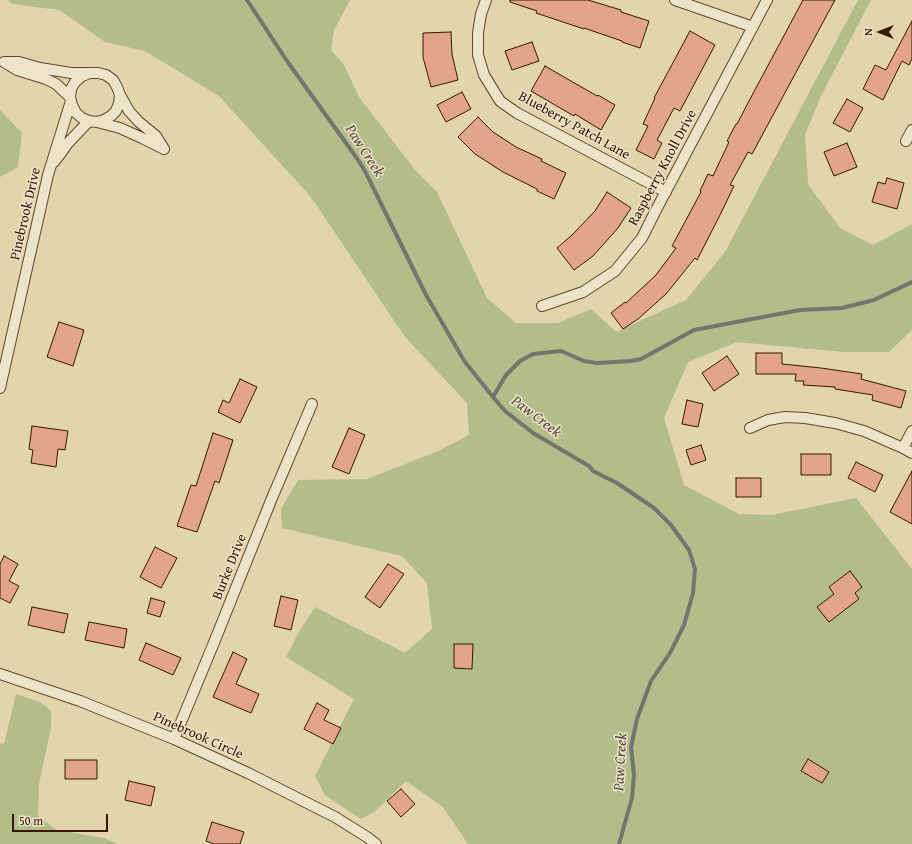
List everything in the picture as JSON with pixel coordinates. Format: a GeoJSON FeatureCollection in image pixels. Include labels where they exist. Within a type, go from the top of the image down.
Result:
{"type":"FeatureCollection","features":[{"type":"Feature","properties":{"kind":"street","name":"Blueberry Patch Lane"},"geometry":{"type":"LineString","coordinates":[[486,0],[481,14],[478,32],[478,55],[484,75],[500,101],[517,113],[666,192]]}},
{"type":"Feature","properties":{"kind":"street"},"geometry":{"type":"LineString","coordinates":[[676,0],[753,28]]}},
{"type":"Feature","properties":{"kind":"street","name":"Raspberry Knoll Drive"},"geometry":{"type":"LineString","coordinates":[[542,306],[583,292],[615,271],[642,238],[767,0]]}},
{"type":"Feature","properties":{"kind":"street"},"geometry":{"type":"LineString","coordinates":[[2,62],[19,62],[40,68],[71,73],[98,72],[106,75],[113,80],[129,111],[139,122],[156,136],[164,149],[120,128],[82,118],[76,113],[70,99],[56,84],[17,70],[2,62]]}},
{"type":"Feature","properties":{"kind":"street"},"geometry":{"type":"LineString","coordinates":[[70,99],[72,89],[76,82],[82,76],[90,73]]}},
{"type":"Feature","properties":{"kind":"street"},"geometry":{"type":"LineString","coordinates":[[93,122],[104,120],[116,111],[120,95]]}},
{"type":"Feature","properties":{"kind":"street","name":"Pinebrook Drive"},"geometry":{"type":"LineString","coordinates":[[0,388],[48,175],[68,113],[70,99]]}},
{"type":"Feature","properties":{"kind":"street","name":"Pinebrook Drive"},"geometry":{"type":"LineString","coordinates":[[52,163],[61,154],[68,143],[93,122]]}},
{"type":"Feature","properties":{"kind":"street"},"geometry":{"type":"LineString","coordinates":[[906,141],[912,130]]}},
{"type":"Feature","properties":{"kind":"street","name":"Burke Drive"},"geometry":{"type":"LineString","coordinates":[[174,740],[272,498],[312,404]]}},
{"type":"Feature","properties":{"kind":"street"},"geometry":{"type":"LineString","coordinates":[[750,428],[768,420],[785,417],[806,418],[835,423],[864,431],[912,453]]}},
{"type":"Feature","properties":{"kind":"street"},"geometry":{"type":"LineString","coordinates":[[903,448],[912,431]]}},
{"type":"Feature","properties":{"kind":"street","name":"Pinebrook Circle"},"geometry":{"type":"LineString","coordinates":[[0,674],[80,701],[248,773],[336,817],[376,844]]}},
{"type":"Feature","properties":{"kind":"green space"},"geometry":{"type":"Polygon","coordinates":[[[8,0],[350,0],[334,30],[331,50],[344,65],[359,97],[415,170],[437,192],[487,298],[516,323],[558,323],[591,309],[616,332],[686,300],[725,252],[858,0],[871,0],[821,96],[805,135],[808,184],[840,228],[873,245],[912,224],[912,330],[889,352],[843,352],[737,342],[688,362],[664,418],[684,485],[739,514],[772,515],[856,498],[912,569],[912,844],[468,844],[443,807],[406,781],[374,812],[361,819],[325,795],[315,776],[354,699],[286,657],[300,630],[315,607],[405,653],[432,629],[427,583],[402,556],[282,528],[281,509],[298,480],[367,479],[436,452],[469,435],[467,403],[405,337],[311,197],[219,96],[145,51],[105,42],[59,10],[12,4],[8,0]]]}},
{"type":"Feature","properties":{"kind":"green space"},"geometry":{"type":"Polygon","coordinates":[[[0,110],[22,133],[18,167],[0,177],[0,110]]]}},
{"type":"Feature","properties":{"kind":"green space"},"geometry":{"type":"Polygon","coordinates":[[[16,694],[39,702],[51,710],[51,727],[39,784],[38,816],[57,830],[104,838],[118,844],[0,844],[0,743],[4,744],[16,694]]]}},
{"type":"Feature","properties":{"kind":"building"},"geometry":{"type":"Polygon","coordinates":[[[510,0],[588,0],[621,10],[621,12],[649,21],[640,48],[536,13],[537,11],[510,2],[510,0]]]}},
{"type":"Feature","properties":{"kind":"building"},"geometry":{"type":"Polygon","coordinates":[[[803,0],[835,0],[752,154],[748,152],[730,185],[734,186],[697,260],[695,258],[666,294],[638,319],[623,329],[611,313],[625,302],[626,303],[656,275],[676,248],[672,246],[701,192],[700,191],[708,174],[713,176],[729,142],[727,141],[803,0]]]}},
{"type":"Feature","properties":{"kind":"building"},"geometry":{"type":"Polygon","coordinates":[[[912,21],[912,59],[909,65],[902,61],[883,100],[863,89],[875,65],[886,70],[912,21]]]}},
{"type":"Feature","properties":{"kind":"building"},"geometry":{"type":"Polygon","coordinates":[[[690,31],[715,45],[680,111],[674,108],[657,140],[662,143],[654,159],[636,150],[648,126],[643,124],[654,98],[690,31]]]}},
{"type":"Feature","properties":{"kind":"building"},"geometry":{"type":"Polygon","coordinates":[[[451,32],[452,54],[458,80],[431,87],[423,57],[423,33],[451,32]]]}},
{"type":"Feature","properties":{"kind":"building"},"geometry":{"type":"Polygon","coordinates":[[[532,42],[539,61],[512,70],[505,51],[532,42]]]}},
{"type":"Feature","properties":{"kind":"building"},"geometry":{"type":"Polygon","coordinates":[[[545,66],[615,105],[601,130],[575,114],[574,116],[531,91],[545,66]]]}},
{"type":"Feature","properties":{"kind":"building"},"geometry":{"type":"Polygon","coordinates":[[[462,92],[471,109],[446,122],[437,105],[462,92]]]}},
{"type":"Feature","properties":{"kind":"building"},"geometry":{"type":"Polygon","coordinates":[[[847,99],[863,108],[850,132],[833,123],[847,99]]]}},
{"type":"Feature","properties":{"kind":"building"},"geometry":{"type":"Polygon","coordinates":[[[478,117],[493,132],[516,147],[542,159],[541,161],[566,173],[554,199],[503,172],[475,154],[458,137],[478,117]]]}},
{"type":"Feature","properties":{"kind":"building"},"geometry":{"type":"Polygon","coordinates":[[[847,143],[857,167],[834,176],[824,152],[847,143]]]}},
{"type":"Feature","properties":{"kind":"building"},"geometry":{"type":"Polygon","coordinates":[[[887,178],[904,183],[897,209],[872,202],[878,182],[885,184],[887,178]]]}},
{"type":"Feature","properties":{"kind":"building"},"geometry":{"type":"Polygon","coordinates":[[[607,192],[631,208],[618,228],[593,256],[574,270],[557,248],[595,211],[607,192]]]}},
{"type":"Feature","properties":{"kind":"building"},"geometry":{"type":"Polygon","coordinates":[[[59,322],[84,330],[73,366],[47,357],[59,322]]]}},
{"type":"Feature","properties":{"kind":"building"},"geometry":{"type":"Polygon","coordinates":[[[756,353],[782,353],[782,364],[862,374],[861,379],[906,391],[901,408],[872,400],[873,395],[835,389],[835,387],[803,385],[804,381],[795,381],[796,374],[756,374],[756,353]]]}},
{"type":"Feature","properties":{"kind":"building"},"geometry":{"type":"Polygon","coordinates":[[[727,356],[739,374],[714,391],[702,373],[727,356]]]}},
{"type":"Feature","properties":{"kind":"building"},"geometry":{"type":"Polygon","coordinates":[[[240,379],[257,387],[240,423],[218,412],[223,400],[229,403],[240,379]]]}},
{"type":"Feature","properties":{"kind":"building"},"geometry":{"type":"Polygon","coordinates":[[[687,400],[703,404],[698,427],[682,424],[687,400]]]}},
{"type":"Feature","properties":{"kind":"building"},"geometry":{"type":"Polygon","coordinates":[[[32,426],[68,431],[65,450],[58,449],[56,467],[31,463],[33,450],[29,449],[32,426]]]}},
{"type":"Feature","properties":{"kind":"building"},"geometry":{"type":"Polygon","coordinates":[[[349,428],[365,435],[349,474],[332,467],[349,428]]]}},
{"type":"Feature","properties":{"kind":"building"},"geometry":{"type":"Polygon","coordinates":[[[213,433],[233,440],[219,483],[215,481],[197,532],[177,526],[191,485],[196,486],[213,433]]]}},
{"type":"Feature","properties":{"kind":"building"},"geometry":{"type":"Polygon","coordinates":[[[701,445],[706,460],[691,465],[686,450],[701,445]]]}},
{"type":"Feature","properties":{"kind":"building"},"geometry":{"type":"Polygon","coordinates":[[[801,454],[831,454],[831,475],[801,475],[801,454]]]}},
{"type":"Feature","properties":{"kind":"building"},"geometry":{"type":"Polygon","coordinates":[[[856,462],[883,475],[875,492],[848,478],[856,462]]]}},
{"type":"Feature","properties":{"kind":"building"},"geometry":{"type":"Polygon","coordinates":[[[912,471],[912,524],[890,512],[912,471]]]}},
{"type":"Feature","properties":{"kind":"building"},"geometry":{"type":"Polygon","coordinates":[[[736,478],[761,478],[761,497],[736,497],[736,478]]]}},
{"type":"Feature","properties":{"kind":"building"},"geometry":{"type":"Polygon","coordinates":[[[155,547],[177,558],[161,588],[140,577],[155,547]]]}},
{"type":"Feature","properties":{"kind":"building"},"geometry":{"type":"Polygon","coordinates":[[[4,556],[18,564],[9,581],[19,586],[10,603],[0,598],[0,564],[4,556]]]}},
{"type":"Feature","properties":{"kind":"building"},"geometry":{"type":"Polygon","coordinates":[[[388,564],[404,574],[380,608],[365,597],[388,564]]]}},
{"type":"Feature","properties":{"kind":"building"},"geometry":{"type":"Polygon","coordinates":[[[850,571],[862,587],[855,593],[859,599],[829,622],[817,607],[834,594],[829,587],[850,571]]]}},
{"type":"Feature","properties":{"kind":"building"},"geometry":{"type":"Polygon","coordinates":[[[281,596],[298,600],[291,630],[274,626],[281,596]]]}},
{"type":"Feature","properties":{"kind":"building"},"geometry":{"type":"Polygon","coordinates":[[[151,598],[165,602],[160,617],[147,613],[151,598]]]}},
{"type":"Feature","properties":{"kind":"building"},"geometry":{"type":"Polygon","coordinates":[[[32,607],[68,614],[64,633],[28,625],[32,607]]]}},
{"type":"Feature","properties":{"kind":"building"},"geometry":{"type":"Polygon","coordinates":[[[89,622],[127,629],[124,648],[85,640],[89,622]]]}},
{"type":"Feature","properties":{"kind":"building"},"geometry":{"type":"Polygon","coordinates":[[[146,643],[181,658],[173,675],[139,660],[146,643]]]}},
{"type":"Feature","properties":{"kind":"building"},"geometry":{"type":"Polygon","coordinates":[[[454,644],[473,644],[472,669],[454,668],[454,644]]]}},
{"type":"Feature","properties":{"kind":"building"},"geometry":{"type":"Polygon","coordinates":[[[233,652],[247,659],[236,684],[259,694],[251,713],[213,697],[233,652]]]}},
{"type":"Feature","properties":{"kind":"building"},"geometry":{"type":"Polygon","coordinates":[[[317,703],[329,710],[324,720],[341,728],[333,744],[304,729],[317,703]]]}},
{"type":"Feature","properties":{"kind":"building"},"geometry":{"type":"Polygon","coordinates":[[[808,759],[829,772],[822,783],[801,771],[808,759]]]}},
{"type":"Feature","properties":{"kind":"building"},"geometry":{"type":"Polygon","coordinates":[[[65,760],[97,760],[97,779],[65,779],[65,760]]]}},
{"type":"Feature","properties":{"kind":"building"},"geometry":{"type":"Polygon","coordinates":[[[129,781],[155,787],[151,806],[125,800],[129,781]]]}},
{"type":"Feature","properties":{"kind":"building"},"geometry":{"type":"Polygon","coordinates":[[[401,789],[415,804],[401,817],[387,801],[401,789]]]}},
{"type":"Feature","properties":{"kind":"building"},"geometry":{"type":"Polygon","coordinates":[[[212,822],[244,832],[240,844],[214,844],[206,841],[212,822]]]}},
{"type":"Feature","properties":{"kind":"waterway","name":"Paw Creek"},"geometry":{"type":"LineString","coordinates":[[247,0],[287,61],[365,171],[426,295],[465,362],[493,397],[505,411],[533,433],[589,466],[593,471],[617,483],[654,508],[671,525],[689,550],[695,569],[693,593],[684,625],[670,653],[651,681],[637,719],[631,747],[634,775],[632,798],[619,844]]}},
{"type":"Feature","properties":{"kind":"waterway"},"geometry":{"type":"LineString","coordinates":[[493,397],[506,375],[520,361],[533,354],[561,351],[584,361],[597,363],[631,361],[641,359],[694,330],[800,310],[842,308],[874,300],[912,282]]}}]}
